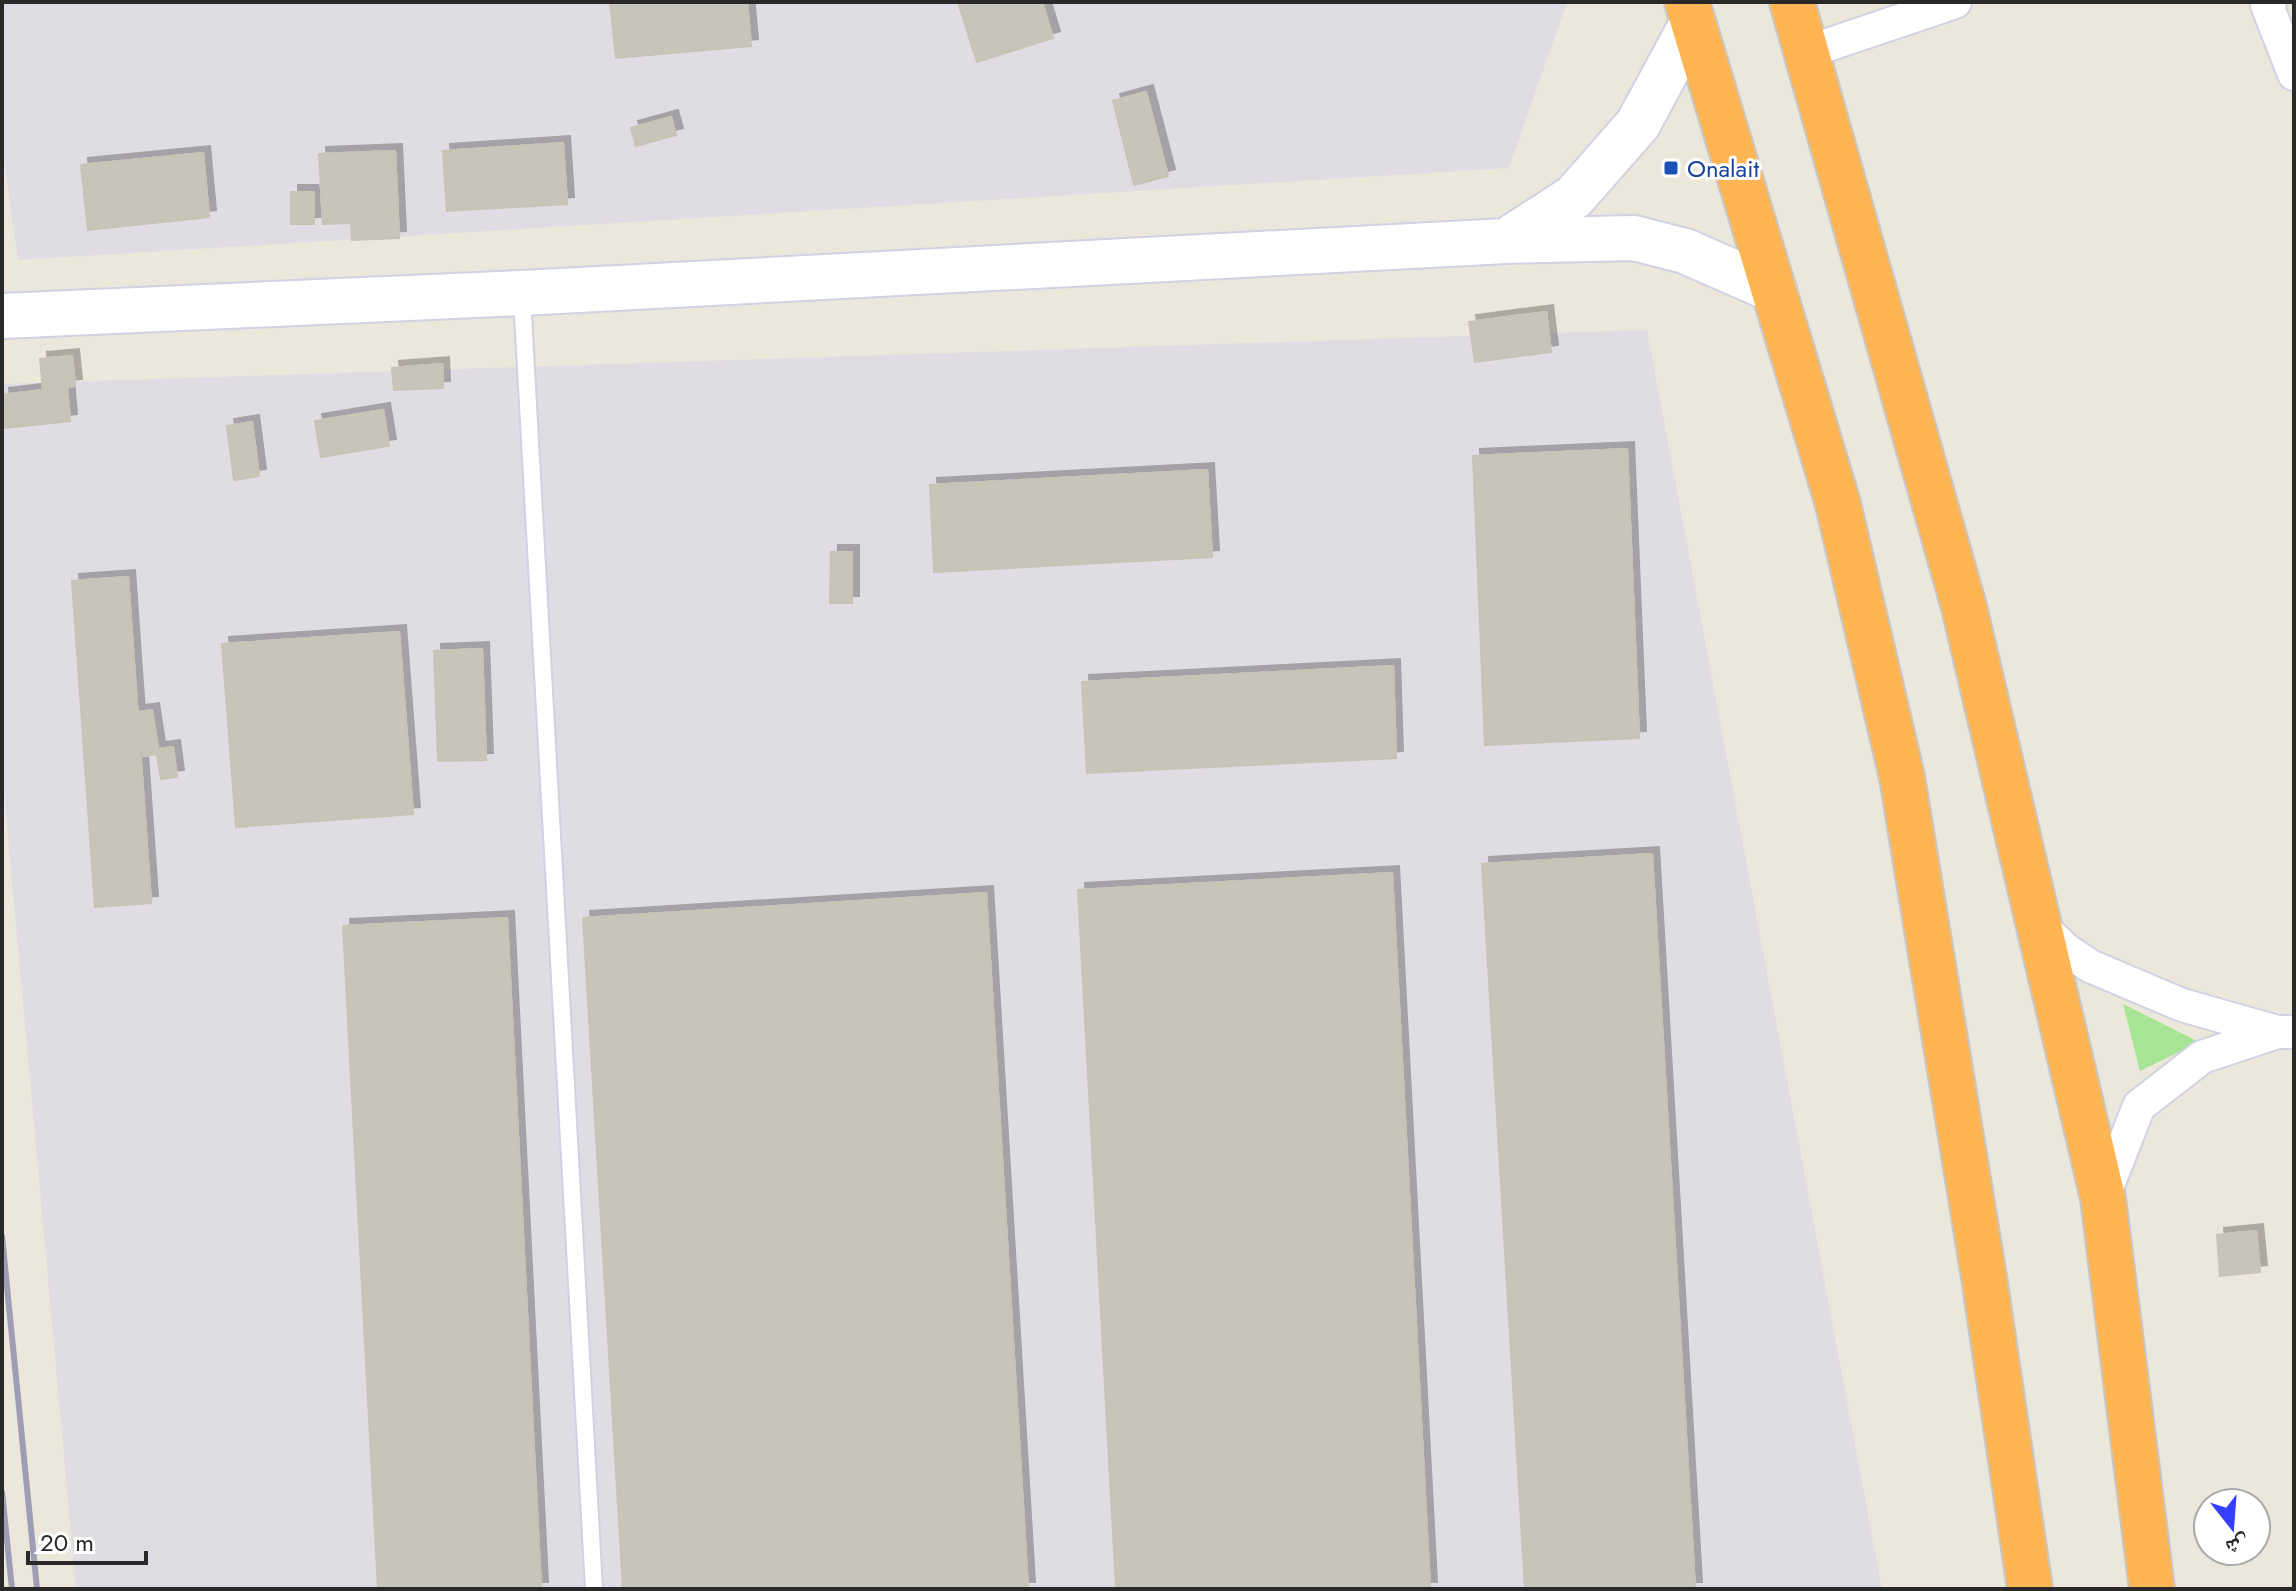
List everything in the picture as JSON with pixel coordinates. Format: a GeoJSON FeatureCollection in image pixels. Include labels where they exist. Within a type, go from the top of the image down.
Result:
{"type":"FeatureCollection","features":[{"type":"Feature","properties":{"kind":"highway"},"geometry":{"type":"LineString","coordinates":[[1792,2],[1964,607],[2103,1198],[2152,1589]]}},
{"type":"Feature","properties":{"kind":"highway"},"geometry":{"type":"LineString","coordinates":[[1690,12],[1838,504],[1902,777],[1984,1277],[2030,1589]]}},
{"type":"Feature","properties":{"kind":"street"},"geometry":{"type":"LineString","coordinates":[[1807,52],[1955,2]]}},
{"type":"Feature","properties":{"kind":"street"},"geometry":{"type":"LineString","coordinates":[[2270,2],[2267,5],[2294,74]]}},
{"type":"Feature","properties":{"kind":"street"},"geometry":{"type":"LineString","coordinates":[[1506,241],[1574,197],[1638,124],[1690,12]]}},
{"type":"Feature","properties":{"kind":"street"},"geometry":{"type":"LineString","coordinates":[[2,316],[522,293],[1506,241],[1634,238],[1685,251],[1774,290]]}},
{"type":"Feature","properties":{"kind":"street"},"geometry":{"type":"LineString","coordinates":[[2038,923],[2065,949],[2090,966],[2182,1005],[2285,1032]]}},
{"type":"Feature","properties":{"kind":"street"},"geometry":{"type":"LineString","coordinates":[[2103,1198],[2139,1106],[2202,1057],[2285,1032]]}},
{"type":"Feature","properties":{"kind":"lane"},"geometry":{"type":"LineString","coordinates":[[522,293],[594,1589]]}},
{"type":"Feature","properties":{"kind":"shaded area"},"geometry":{"type":"Polygon","coordinates":[[[2,2],[1567,2],[1509,168],[18,260],[2,147],[2,2]]]}},
{"type":"Feature","properties":{"kind":"shaded area"},"geometry":{"type":"Polygon","coordinates":[[[1647,330],[1882,1589],[76,1589],[2,771],[2,384],[1647,330]]]}},
{"type":"Feature","properties":{"kind":"green space"},"geometry":{"type":"Polygon","coordinates":[[[2123,1004],[2199,1042],[2140,1071],[2123,1004]]]}},
{"type":"Feature","properties":{"kind":"building"},"geometry":{"type":"Polygon","coordinates":[[[610,2],[747,2],[751,46],[616,58],[610,2]]]}},
{"type":"Feature","properties":{"kind":"building"},"geometry":{"type":"Polygon","coordinates":[[[958,2],[1042,2],[1053,38],[977,62],[958,2]]]}},
{"type":"Feature","properties":{"kind":"building"},"geometry":{"type":"Polygon","coordinates":[[[1146,92],[1168,176],[1134,185],[1113,101],[1146,92]]]}},
{"type":"Feature","properties":{"kind":"building"},"geometry":{"type":"Polygon","coordinates":[[[671,117],[676,135],[636,146],[631,128],[671,117]]]}},
{"type":"Feature","properties":{"kind":"building"},"geometry":{"type":"Polygon","coordinates":[[[563,143],[567,204],[447,211],[443,151],[563,143]]]}},
{"type":"Feature","properties":{"kind":"building"},"geometry":{"type":"Polygon","coordinates":[[[395,151],[399,238],[352,240],[351,223],[323,224],[319,154],[395,151]]]}},
{"type":"Feature","properties":{"kind":"building"},"geometry":{"type":"Polygon","coordinates":[[[203,153],[209,217],[88,230],[81,165],[203,153]]]}},
{"type":"Feature","properties":{"kind":"building"},"geometry":{"type":"Polygon","coordinates":[[[291,192],[314,192],[314,224],[291,224],[291,192]]]}},
{"type":"Feature","properties":{"kind":"building"},"geometry":{"type":"Polygon","coordinates":[[[1546,312],[1551,352],[1475,362],[1469,322],[1546,312]]]}},
{"type":"Feature","properties":{"kind":"building"},"geometry":{"type":"Polygon","coordinates":[[[72,356],[75,386],[67,387],[70,421],[5,428],[2,395],[43,390],[40,359],[72,356]]]}},
{"type":"Feature","properties":{"kind":"building"},"geometry":{"type":"Polygon","coordinates":[[[442,364],[443,388],[394,390],[392,368],[442,364]]]}},
{"type":"Feature","properties":{"kind":"building"},"geometry":{"type":"Polygon","coordinates":[[[383,410],[389,446],[321,457],[315,421],[383,410]]]}},
{"type":"Feature","properties":{"kind":"building"},"geometry":{"type":"Polygon","coordinates":[[[252,422],[259,476],[234,480],[227,426],[252,422]]]}},
{"type":"Feature","properties":{"kind":"building"},"geometry":{"type":"Polygon","coordinates":[[[1627,449],[1639,738],[1485,745],[1473,456],[1627,449]]]}},
{"type":"Feature","properties":{"kind":"building"},"geometry":{"type":"Polygon","coordinates":[[[1207,470],[1212,557],[934,572],[930,485],[1207,470]]]}},
{"type":"Feature","properties":{"kind":"building"},"geometry":{"type":"Polygon","coordinates":[[[831,552],[852,552],[852,603],[830,603],[831,552]]]}},
{"type":"Feature","properties":{"kind":"building"},"geometry":{"type":"Polygon","coordinates":[[[128,577],[151,903],[95,907],[72,581],[128,577]]]}},
{"type":"Feature","properties":{"kind":"building"},"geometry":{"type":"Polygon","coordinates":[[[399,632],[413,814],[236,827],[222,644],[399,632]]]}},
{"type":"Feature","properties":{"kind":"building"},"geometry":{"type":"Polygon","coordinates":[[[482,649],[486,760],[438,761],[434,651],[482,649]]]}},
{"type":"Feature","properties":{"kind":"building"},"geometry":{"type":"Polygon","coordinates":[[[1393,666],[1396,758],[1087,773],[1082,682],[1393,666]]]}},
{"type":"Feature","properties":{"kind":"building"},"geometry":{"type":"Polygon","coordinates":[[[152,710],[158,749],[173,747],[177,777],[161,779],[157,754],[143,756],[137,712],[152,710]]]}},
{"type":"Feature","properties":{"kind":"building"},"geometry":{"type":"Polygon","coordinates":[[[1652,854],[1695,1589],[1525,1589],[1482,864],[1652,854]]]}},
{"type":"Feature","properties":{"kind":"building"},"geometry":{"type":"Polygon","coordinates":[[[1392,873],[1430,1589],[1116,1589],[1078,890],[1392,873]]]}},
{"type":"Feature","properties":{"kind":"building"},"geometry":{"type":"Polygon","coordinates":[[[986,893],[1028,1589],[623,1589],[583,918],[986,893]]]}},
{"type":"Feature","properties":{"kind":"building"},"geometry":{"type":"Polygon","coordinates":[[[507,918],[541,1589],[378,1589],[343,926],[507,918]]]}},
{"type":"Feature","properties":{"kind":"building"},"geometry":{"type":"Polygon","coordinates":[[[2256,1231],[2260,1272],[2220,1276],[2217,1235],[2256,1231]]]}},
{"type":"Feature","properties":{"kind":"railway"},"geometry":{"type":"LineString","coordinates":[[2,1236],[37,1589]]}},
{"type":"Feature","properties":{"kind":"railway"},"geometry":{"type":"LineString","coordinates":[[2,1492],[12,1589]]}},
{"type":"Feature","properties":{"kind":"place","name":"Onalait"},"geometry":{"type":"Point","coordinates":[1671,168]}}]}
